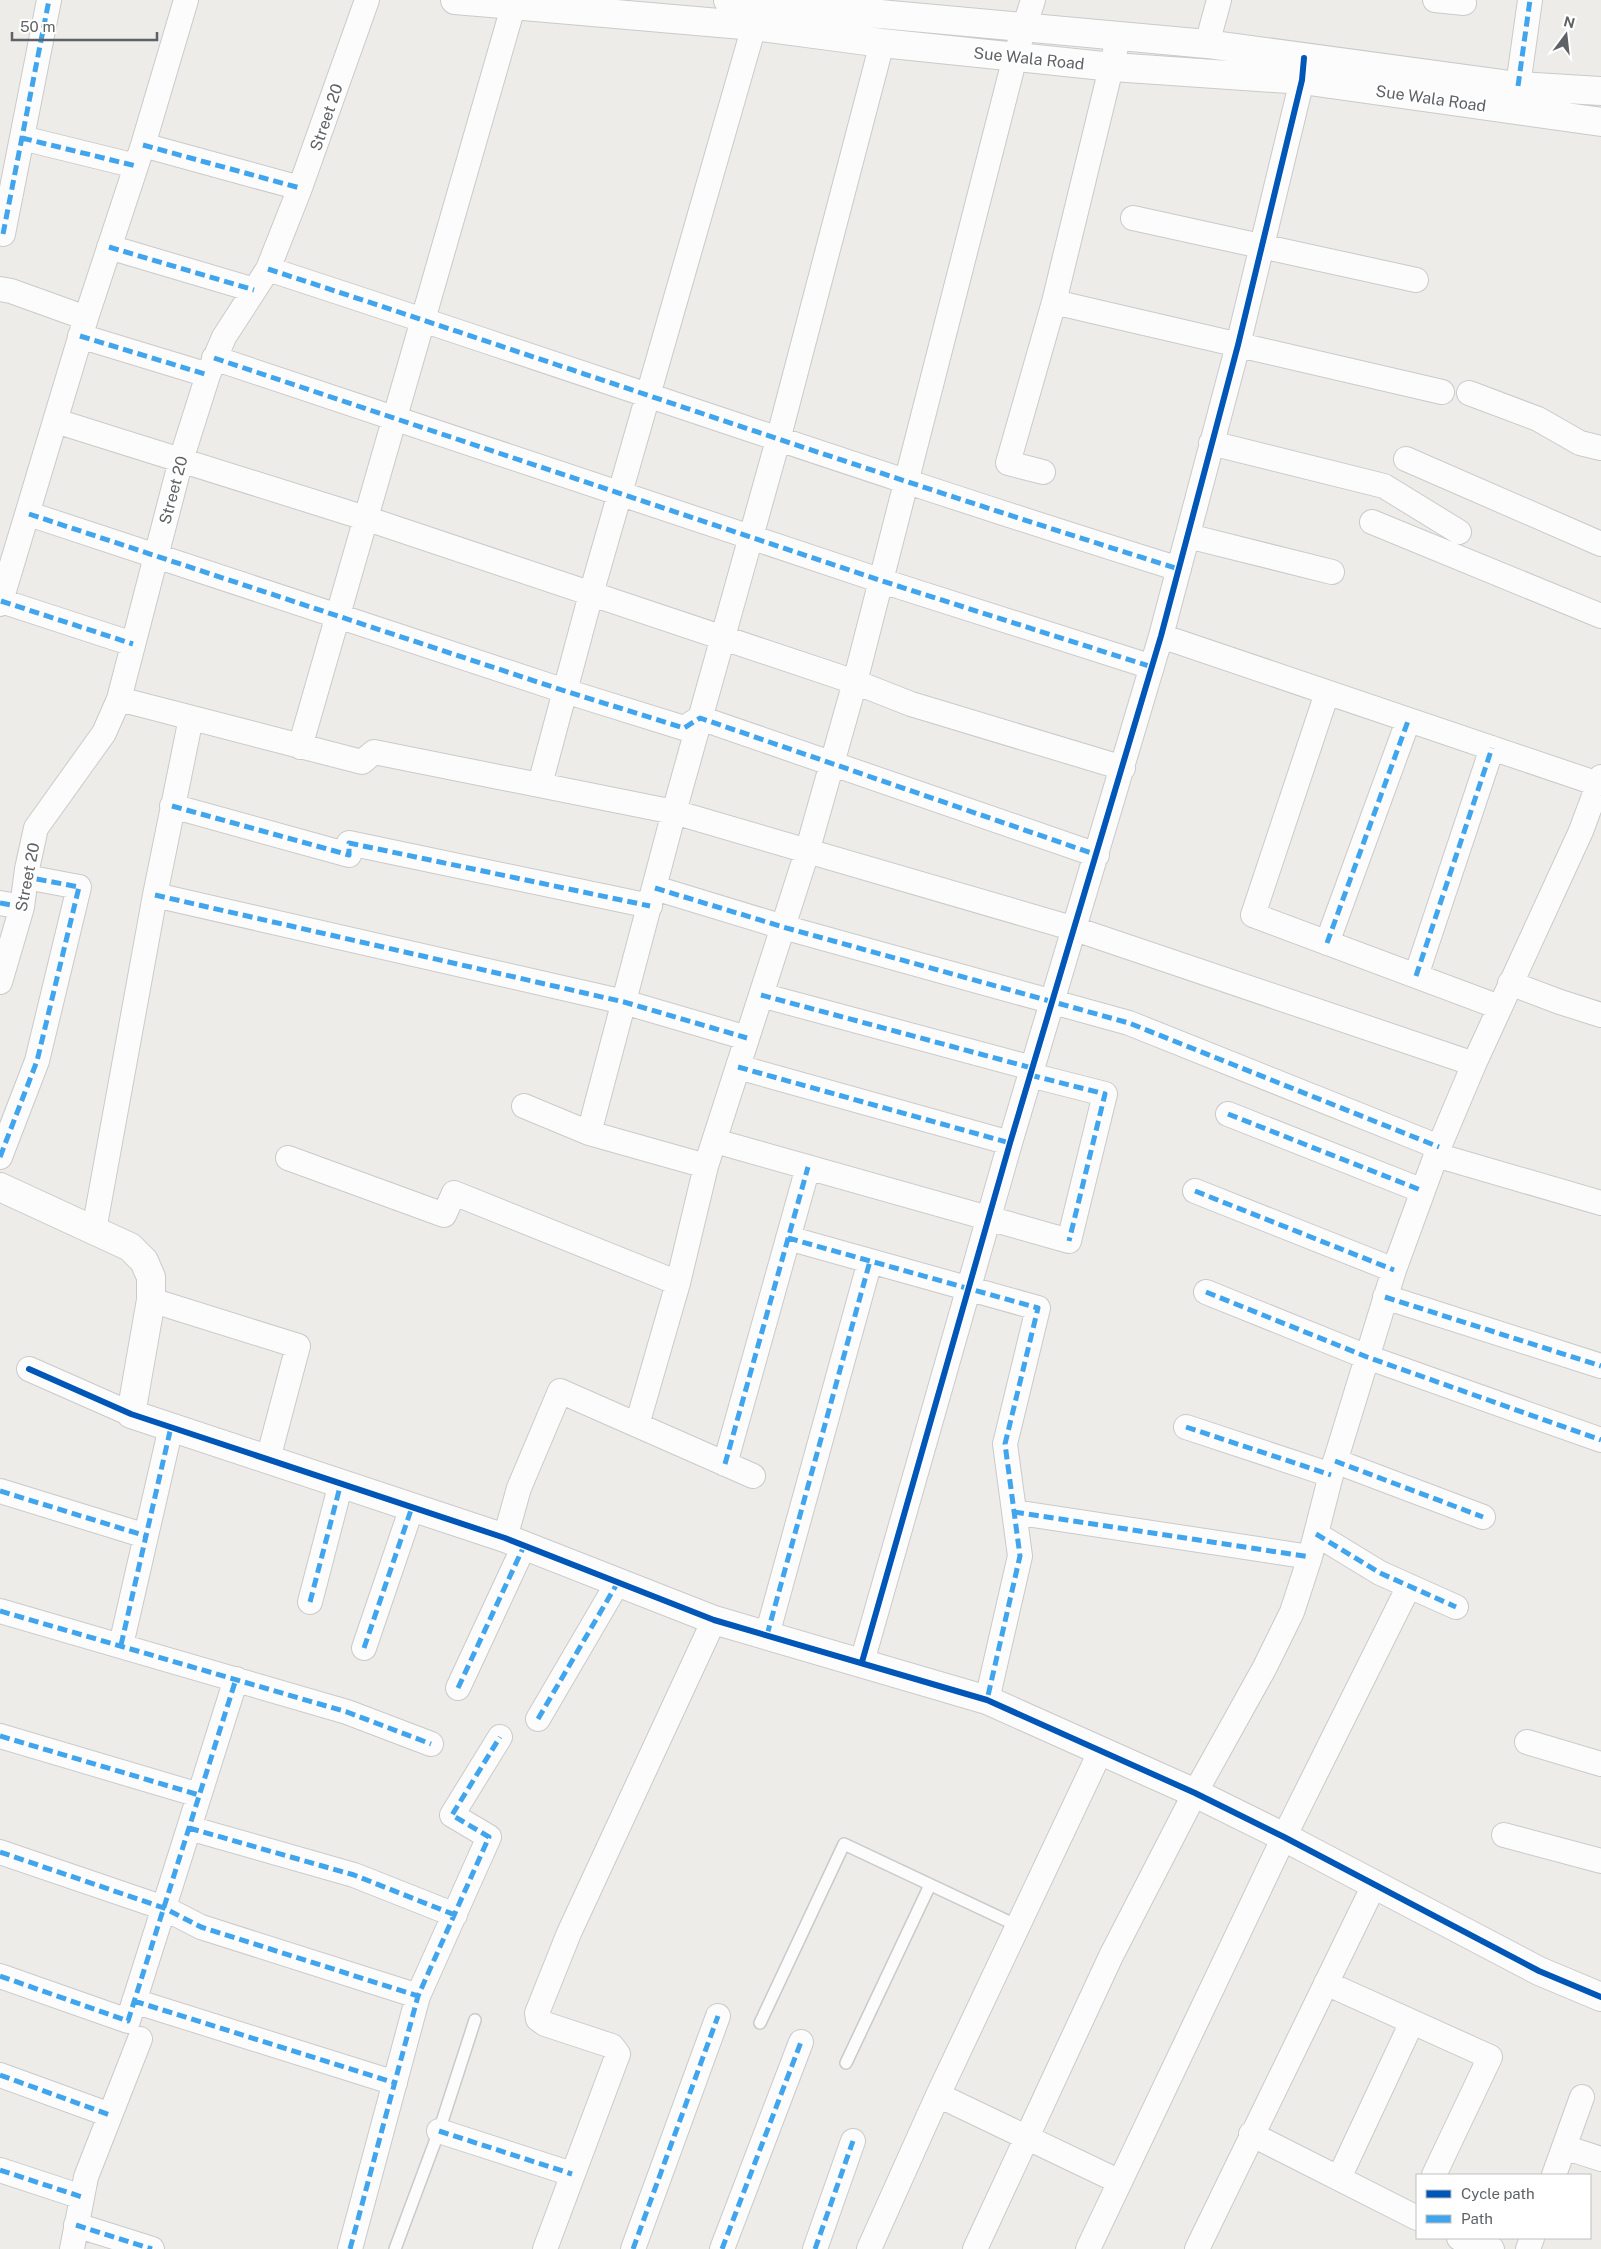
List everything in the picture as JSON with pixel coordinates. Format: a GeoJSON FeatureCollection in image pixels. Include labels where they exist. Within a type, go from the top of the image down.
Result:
{"type":"FeatureCollection","features":[{"type":"Feature","properties":{"kind":"street"},"geometry":{"type":"LineString","coordinates":[[2,234],[48,0]]}},
{"type":"Feature","properties":{"kind":"street"},"geometry":{"type":"LineString","coordinates":[[133,644],[0,603],[29,514],[83,327],[140,155],[186,0]]}},
{"type":"Feature","properties":{"kind":"street","name":"Street 20"},"geometry":{"type":"LineString","coordinates":[[0,982],[11,905],[26,877],[36,828],[104,733],[119,699],[181,460],[211,367],[224,337],[268,269],[300,188],[366,0]]}},
{"type":"Feature","properties":{"kind":"street","name":"Sue Wala Road"},"geometry":{"type":"LineString","coordinates":[[456,0],[745,10],[882,43],[1113,67],[1303,69],[1601,122]]}},
{"type":"Feature","properties":{"kind":"street"},"geometry":{"type":"LineString","coordinates":[[637,1425],[678,1283],[706,1166],[807,852],[855,682],[879,580],[1015,57],[1033,0]]}},
{"type":"Feature","properties":{"kind":"street"},"geometry":{"type":"LineString","coordinates":[[1207,44],[1219,0]]}},
{"type":"Feature","properties":{"kind":"street"},"geometry":{"type":"LineString","coordinates":[[1437,0],[1464,3]]}},
{"type":"Feature","properties":{"kind":"street"},"geometry":{"type":"LineString","coordinates":[[1518,86],[1530,0]]}},
{"type":"Feature","properties":{"kind":"street"},"geometry":{"type":"LineString","coordinates":[[300,747],[393,419],[424,320],[515,2]]}},
{"type":"Feature","properties":{"kind":"street"},"geometry":{"type":"LineString","coordinates":[[540,784],[591,594],[648,396],[745,10],[1025,26],[1207,44],[1303,69],[1601,91]]}},
{"type":"Feature","properties":{"kind":"street"},"geometry":{"type":"LineString","coordinates":[[1043,472],[1008,463],[1054,302],[1113,67],[1119,35]]}},
{"type":"Feature","properties":{"kind":"street"},"geometry":{"type":"LineString","coordinates":[[589,1133],[674,812],[778,440],[882,43]]}},
{"type":"Feature","properties":{"kind":"street"},"geometry":{"type":"LineString","coordinates":[[862,1662],[988,1217],[1161,636],[1263,246],[1303,69]]}},
{"type":"Feature","properties":{"kind":"street"},"geometry":{"type":"LineString","coordinates":[[22,138],[140,155],[300,188]]}},
{"type":"Feature","properties":{"kind":"street"},"geometry":{"type":"LineString","coordinates":[[1133,218],[1416,280]]}},
{"type":"Feature","properties":{"kind":"street"},"geometry":{"type":"LineString","coordinates":[[109,247],[254,290]]}},
{"type":"Feature","properties":{"kind":"street"},"geometry":{"type":"LineString","coordinates":[[268,269],[778,440],[1179,569]]}},
{"type":"Feature","properties":{"kind":"street"},"geometry":{"type":"LineString","coordinates":[[0,289],[11,291],[83,327],[211,367],[393,419],[879,580],[1152,667]]}},
{"type":"Feature","properties":{"kind":"street"},"geometry":{"type":"LineString","coordinates":[[1054,302],[1442,392]]}},
{"type":"Feature","properties":{"kind":"street"},"geometry":{"type":"LineString","coordinates":[[1469,393],[1538,418],[1580,443],[1601,448]]}},
{"type":"Feature","properties":{"kind":"street"},"geometry":{"type":"LineString","coordinates":[[56,421],[365,518],[855,682],[919,707],[1123,768]]}},
{"type":"Feature","properties":{"kind":"street"},"geometry":{"type":"LineString","coordinates":[[1211,443],[1384,486],[1459,532]]}},
{"type":"Feature","properties":{"kind":"street"},"geometry":{"type":"LineString","coordinates":[[1406,459],[1601,544]]}},
{"type":"Feature","properties":{"kind":"street"},"geometry":{"type":"LineString","coordinates":[[29,514],[156,557],[337,614],[565,691],[684,728],[700,718]]}},
{"type":"Feature","properties":{"kind":"street"},"geometry":{"type":"LineString","coordinates":[[1372,522],[1601,616]]}},
{"type":"Feature","properties":{"kind":"street"},"geometry":{"type":"LineString","coordinates":[[1188,536],[1332,572]]}},
{"type":"Feature","properties":{"kind":"street"},"geometry":{"type":"LineString","coordinates":[[975,2249],[1111,1956],[1195,1793],[1265,1667],[1292,1612],[1310,1557],[1333,1468],[1385,1297],[1423,1191],[1474,1064],[1581,831],[1600,780],[1492,748],[1161,636]]}},
{"type":"Feature","properties":{"kind":"street"},"geometry":{"type":"LineString","coordinates":[[1327,693],[1253,915],[1499,1007]]}},
{"type":"Feature","properties":{"kind":"street"},"geometry":{"type":"LineString","coordinates":[[119,699],[362,762],[374,752],[674,812],[1075,929],[1474,1064]]}},
{"type":"Feature","properties":{"kind":"street"},"geometry":{"type":"LineString","coordinates":[[94,1230],[155,895],[191,718]]}},
{"type":"Feature","properties":{"kind":"street"},"geometry":{"type":"LineString","coordinates":[[700,718],[1097,855]]}},
{"type":"Feature","properties":{"kind":"street"},"geometry":{"type":"LineString","coordinates":[[1327,943],[1408,720]]}},
{"type":"Feature","properties":{"kind":"street"},"geometry":{"type":"LineString","coordinates":[[1416,976],[1492,748]]}},
{"type":"Feature","properties":{"kind":"street"},"geometry":{"type":"LineString","coordinates":[[172,806],[349,855],[349,843],[653,897],[783,928],[1052,1001],[1129,1023],[1438,1151],[1601,1203]]}},
{"type":"Feature","properties":{"kind":"street"},"geometry":{"type":"LineString","coordinates":[[0,1157],[38,1061],[79,887],[26,877]]}},
{"type":"Feature","properties":{"kind":"street"},"geometry":{"type":"LineString","coordinates":[[155,895],[624,1002],[747,1038]]}},
{"type":"Feature","properties":{"kind":"street"},"geometry":{"type":"LineString","coordinates":[[1510,983],[1601,1015]]}},
{"type":"Feature","properties":{"kind":"street"},"geometry":{"type":"LineString","coordinates":[[714,1140],[1068,1241],[1105,1094],[1031,1071],[761,995]]}},
{"type":"Feature","properties":{"kind":"street"},"geometry":{"type":"LineString","coordinates":[[738,1067],[1010,1143]]}},
{"type":"Feature","properties":{"kind":"street"},"geometry":{"type":"LineString","coordinates":[[524,1106],[589,1133],[706,1166]]}},
{"type":"Feature","properties":{"kind":"street"},"geometry":{"type":"LineString","coordinates":[[1228,1114],[1423,1191]]}},
{"type":"Feature","properties":{"kind":"street"},"geometry":{"type":"LineString","coordinates":[[288,1158],[444,1215],[454,1193],[678,1283]]}},
{"type":"Feature","properties":{"kind":"street"},"geometry":{"type":"LineString","coordinates":[[725,1464],[808,1167]]}},
{"type":"Feature","properties":{"kind":"street"},"geometry":{"type":"LineString","coordinates":[[0,1187],[130,1247],[144,1261],[151,1277],[151,1300],[131,1414]]}},
{"type":"Feature","properties":{"kind":"street"},"geometry":{"type":"LineString","coordinates":[[1195,1191],[1394,1270]]}},
{"type":"Feature","properties":{"kind":"street"},"geometry":{"type":"LineString","coordinates":[[788,1238],[1038,1308],[1005,1444],[1020,1556],[987,1700]]}},
{"type":"Feature","properties":{"kind":"street"},"geometry":{"type":"LineString","coordinates":[[767,1635],[870,1260]]}},
{"type":"Feature","properties":{"kind":"street"},"geometry":{"type":"LineString","coordinates":[[1206,1292],[1367,1357],[1601,1440]]}},
{"type":"Feature","properties":{"kind":"street"},"geometry":{"type":"LineString","coordinates":[[1385,1297],[1601,1366]]}},
{"type":"Feature","properties":{"kind":"street"},"geometry":{"type":"LineString","coordinates":[[151,1300],[298,1346],[268,1459]]}},
{"type":"Feature","properties":{"kind":"street"},"geometry":{"type":"LineString","coordinates":[[29,1369],[131,1414],[514,1542],[714,1620],[987,1700],[1195,1793],[1374,1883],[1539,1971],[1601,1998]]}},
{"type":"Feature","properties":{"kind":"street"},"geometry":{"type":"LineString","coordinates":[[458,1688],[514,1542],[519,1488],[560,1390],[753,1476]]}},
{"type":"Feature","properties":{"kind":"street"},"geometry":{"type":"LineString","coordinates":[[120,1645],[171,1427]]}},
{"type":"Feature","properties":{"kind":"street"},"geometry":{"type":"LineString","coordinates":[[1186,1427],[1333,1468],[1483,1518]]}},
{"type":"Feature","properties":{"kind":"street"},"geometry":{"type":"LineString","coordinates":[[310,1602],[341,1483]]}},
{"type":"Feature","properties":{"kind":"street"},"geometry":{"type":"LineString","coordinates":[[0,1491],[146,1536]]}},
{"type":"Feature","properties":{"kind":"street"},"geometry":{"type":"LineString","coordinates":[[364,1648],[412,1507]]}},
{"type":"Feature","properties":{"kind":"street"},"geometry":{"type":"LineString","coordinates":[[1014,1512],[1310,1557]]}},
{"type":"Feature","properties":{"kind":"street"},"geometry":{"type":"LineString","coordinates":[[1316,1534],[1380,1573],[1456,1607]]}},
{"type":"Feature","properties":{"kind":"street"},"geometry":{"type":"LineString","coordinates":[[538,1719],[618,1582]]}},
{"type":"Feature","properties":{"kind":"street"},"geometry":{"type":"LineString","coordinates":[[1088,2249],[1284,1837],[1409,1586]]}},
{"type":"Feature","properties":{"kind":"street"},"geometry":{"type":"LineString","coordinates":[[0,1611],[347,1712],[431,1744]]}},
{"type":"Feature","properties":{"kind":"street"},"geometry":{"type":"LineString","coordinates":[[545,2249],[618,2054],[612,2046],[545,2024],[538,2019],[537,2013],[569,1933],[714,1620]]}},
{"type":"Feature","properties":{"kind":"street"},"geometry":{"type":"LineString","coordinates":[[0,1976],[128,2021],[236,1679]]}},
{"type":"Feature","properties":{"kind":"street"},"geometry":{"type":"LineString","coordinates":[[0,1736],[199,1795]]}},
{"type":"Feature","properties":{"kind":"street"},"geometry":{"type":"LineString","coordinates":[[350,2249],[418,1996],[489,1837],[452,1815],[500,1737]]}},
{"type":"Feature","properties":{"kind":"street"},"geometry":{"type":"LineString","coordinates":[[1527,1742],[1601,1764]]}},
{"type":"Feature","properties":{"kind":"street"},"geometry":{"type":"LineString","coordinates":[[869,2249],[938,2095],[1101,1750]]}},
{"type":"Feature","properties":{"kind":"street"},"geometry":{"type":"LineString","coordinates":[[189,1828],[354,1875],[455,1915]]}},
{"type":"Feature","properties":{"kind":"street"},"geometry":{"type":"LineString","coordinates":[[1504,1835],[1601,1860]]}},
{"type":"Feature","properties":{"kind":"street"},"geometry":{"type":"LineString","coordinates":[[0,1852],[164,1908],[201,1927],[418,1996]]}},
{"type":"Feature","properties":{"kind":"street"},"geometry":{"type":"LineString","coordinates":[[1197,2249],[1374,1883]]}},
{"type":"Feature","properties":{"kind":"street"},"geometry":{"type":"LineString","coordinates":[[1326,1983],[1490,2057],[1434,2174]]}},
{"type":"Feature","properties":{"kind":"street"},"geometry":{"type":"LineString","coordinates":[[134,2001],[395,2083]]}},
{"type":"Feature","properties":{"kind":"street"},"geometry":{"type":"LineString","coordinates":[[633,2249],[718,2016]]}},
{"type":"Feature","properties":{"kind":"street"},"geometry":{"type":"LineString","coordinates":[[1339,2178],[1412,2022]]}},
{"type":"Feature","properties":{"kind":"street"},"geometry":{"type":"LineString","coordinates":[[72,2249],[86,2177],[140,2039]]}},
{"type":"Feature","properties":{"kind":"street"},"geometry":{"type":"LineString","coordinates":[[722,2249],[801,2042]]}},
{"type":"Feature","properties":{"kind":"street"},"geometry":{"type":"LineString","coordinates":[[0,2075],[110,2115]]}},
{"type":"Feature","properties":{"kind":"street"},"geometry":{"type":"LineString","coordinates":[[938,2095],[1120,2182]]}},
{"type":"Feature","properties":{"kind":"street"},"geometry":{"type":"LineString","coordinates":[[1554,2174],[1582,2098]]}},
{"type":"Feature","properties":{"kind":"street"},"geometry":{"type":"LineString","coordinates":[[439,2131],[572,2174]]}},
{"type":"Feature","properties":{"kind":"street"},"geometry":{"type":"LineString","coordinates":[[1251,2134],[1416,2215]]}},
{"type":"Feature","properties":{"kind":"street"},"geometry":{"type":"LineString","coordinates":[[815,2249],[853,2141]]}},
{"type":"Feature","properties":{"kind":"street"},"geometry":{"type":"LineString","coordinates":[[1564,2147],[1601,2159]]}},
{"type":"Feature","properties":{"kind":"street"},"geometry":{"type":"LineString","coordinates":[[0,2170],[82,2197]]}},
{"type":"Feature","properties":{"kind":"street"},"geometry":{"type":"LineString","coordinates":[[76,2225],[152,2249]]}},
{"type":"Feature","properties":{"kind":"street"},"geometry":{"type":"LineString","coordinates":[[1461,2239],[1492,2249]]}},
{"type":"Feature","properties":{"kind":"lane"},"geometry":{"type":"LineString","coordinates":[[760,2023],[844,1844],[1018,1926]]}},
{"type":"Feature","properties":{"kind":"lane"},"geometry":{"type":"LineString","coordinates":[[846,2063],[930,1885]]}},
{"type":"Feature","properties":{"kind":"lane"},"geometry":{"type":"LineString","coordinates":[[396,2249],[439,2131],[475,2020]]}},
{"type":"Feature","properties":{"kind":"marked path"},"geometry":{"type":"LineString","coordinates":[[3,234],[49,0]]}},
{"type":"Feature","properties":{"kind":"marked path"},"geometry":{"type":"LineString","coordinates":[[1518,86],[1530,0]]}},
{"type":"Feature","properties":{"kind":"marked path"},"geometry":{"type":"LineString","coordinates":[[22,138],[136,166]]}},
{"type":"Feature","properties":{"kind":"marked path"},"geometry":{"type":"LineString","coordinates":[[143,145],[300,188]]}},
{"type":"Feature","properties":{"kind":"marked path"},"geometry":{"type":"LineString","coordinates":[[109,247],[254,290]]}},
{"type":"Feature","properties":{"kind":"marked path"},"geometry":{"type":"LineString","coordinates":[[268,269],[951,496],[1179,569]]}},
{"type":"Feature","properties":{"kind":"marked path"},"geometry":{"type":"LineString","coordinates":[[80,336],[208,375]]}},
{"type":"Feature","properties":{"kind":"marked path"},"geometry":{"type":"LineString","coordinates":[[214,358],[879,580],[1152,667]]}},
{"type":"Feature","properties":{"kind":"marked path"},"geometry":{"type":"LineString","coordinates":[[29,514],[565,691],[684,728],[700,718],[1097,855]]}},
{"type":"Feature","properties":{"kind":"marked path"},"geometry":{"type":"LineString","coordinates":[[1,601],[133,644]]}},
{"type":"Feature","properties":{"kind":"marked path"},"geometry":{"type":"LineString","coordinates":[[1327,943],[1408,721]]}},
{"type":"Feature","properties":{"kind":"marked path"},"geometry":{"type":"LineString","coordinates":[[1416,976],[1492,748]]}},
{"type":"Feature","properties":{"kind":"marked path"},"geometry":{"type":"LineString","coordinates":[[172,806],[349,855],[349,843],[650,906]]}},
{"type":"Feature","properties":{"kind":"marked path"},"geometry":{"type":"LineString","coordinates":[[0,1157],[37,1061],[79,887],[26,877]]}},
{"type":"Feature","properties":{"kind":"marked path"},"geometry":{"type":"LineString","coordinates":[[655,888],[783,927],[1129,1023],[1439,1147]]}},
{"type":"Feature","properties":{"kind":"marked path"},"geometry":{"type":"LineString","coordinates":[[155,895],[624,1002],[747,1038]]}},
{"type":"Feature","properties":{"kind":"marked path"},"geometry":{"type":"LineString","coordinates":[[0,903],[22,907]]}},
{"type":"Feature","properties":{"kind":"marked path"},"geometry":{"type":"LineString","coordinates":[[761,995],[1032,1068]]}},
{"type":"Feature","properties":{"kind":"marked path"},"geometry":{"type":"LineString","coordinates":[[738,1067],[1010,1143]]}},
{"type":"Feature","properties":{"kind":"marked path"},"geometry":{"type":"LineString","coordinates":[[1030,1075],[1105,1094],[1069,1241]]}},
{"type":"Feature","properties":{"kind":"marked path"},"geometry":{"type":"LineString","coordinates":[[1228,1114],[1423,1191]]}},
{"type":"Feature","properties":{"kind":"marked path"},"geometry":{"type":"LineString","coordinates":[[725,1464],[808,1167]]}},
{"type":"Feature","properties":{"kind":"marked path"},"geometry":{"type":"LineString","coordinates":[[1195,1191],[1394,1270]]}},
{"type":"Feature","properties":{"kind":"marked path"},"geometry":{"type":"LineString","coordinates":[[788,1238],[1038,1308],[1005,1444],[1020,1556],[987,1700]]}},
{"type":"Feature","properties":{"kind":"marked path"},"geometry":{"type":"LineString","coordinates":[[767,1635],[870,1261]]}},
{"type":"Feature","properties":{"kind":"marked path"},"geometry":{"type":"LineString","coordinates":[[1206,1292],[1367,1357],[1601,1440]]}},
{"type":"Feature","properties":{"kind":"marked path"},"geometry":{"type":"LineString","coordinates":[[1385,1297],[1601,1366]]}},
{"type":"Feature","properties":{"kind":"marked path"},"geometry":{"type":"LineString","coordinates":[[121,1645],[171,1427]]}},
{"type":"Feature","properties":{"kind":"marked path"},"geometry":{"type":"LineString","coordinates":[[1186,1427],[1331,1475]]}},
{"type":"Feature","properties":{"kind":"marked path"},"geometry":{"type":"LineString","coordinates":[[1335,1461],[1483,1517]]}},
{"type":"Feature","properties":{"kind":"marked path"},"geometry":{"type":"LineString","coordinates":[[310,1602],[341,1483]]}},
{"type":"Feature","properties":{"kind":"marked path"},"geometry":{"type":"LineString","coordinates":[[0,1491],[146,1536]]}},
{"type":"Feature","properties":{"kind":"marked path"},"geometry":{"type":"LineString","coordinates":[[364,1648],[412,1507]]}},
{"type":"Feature","properties":{"kind":"marked path"},"geometry":{"type":"LineString","coordinates":[[1014,1512],[1310,1557]]}},
{"type":"Feature","properties":{"kind":"marked path"},"geometry":{"type":"LineString","coordinates":[[1316,1534],[1380,1573],[1456,1607]]}},
{"type":"Feature","properties":{"kind":"marked path"},"geometry":{"type":"LineString","coordinates":[[458,1688],[524,1546]]}},
{"type":"Feature","properties":{"kind":"marked path"},"geometry":{"type":"LineString","coordinates":[[538,1719],[618,1582]]}},
{"type":"Feature","properties":{"kind":"marked path"},"geometry":{"type":"LineString","coordinates":[[0,1611],[347,1712],[431,1744]]}},
{"type":"Feature","properties":{"kind":"marked path"},"geometry":{"type":"LineString","coordinates":[[0,1976],[128,2021],[236,1679]]}},
{"type":"Feature","properties":{"kind":"marked path"},"geometry":{"type":"LineString","coordinates":[[0,1736],[199,1795]]}},
{"type":"Feature","properties":{"kind":"marked path"},"geometry":{"type":"LineString","coordinates":[[350,2249],[418,1996],[489,1837],[452,1815],[500,1737]]}},
{"type":"Feature","properties":{"kind":"marked path"},"geometry":{"type":"LineString","coordinates":[[189,1828],[354,1875],[455,1915]]}},
{"type":"Feature","properties":{"kind":"marked path"},"geometry":{"type":"LineString","coordinates":[[0,1852],[164,1908],[201,1927],[418,1996]]}},
{"type":"Feature","properties":{"kind":"marked path"},"geometry":{"type":"LineString","coordinates":[[134,2001],[395,2083]]}},
{"type":"Feature","properties":{"kind":"marked path"},"geometry":{"type":"LineString","coordinates":[[633,2249],[718,2016]]}},
{"type":"Feature","properties":{"kind":"marked path"},"geometry":{"type":"LineString","coordinates":[[722,2249],[801,2042]]}},
{"type":"Feature","properties":{"kind":"marked path"},"geometry":{"type":"LineString","coordinates":[[0,2075],[110,2115]]}},
{"type":"Feature","properties":{"kind":"marked path"},"geometry":{"type":"LineString","coordinates":[[439,2131],[572,2174]]}},
{"type":"Feature","properties":{"kind":"marked path"},"geometry":{"type":"LineString","coordinates":[[815,2249],[853,2141]]}},
{"type":"Feature","properties":{"kind":"marked path"},"geometry":{"type":"LineString","coordinates":[[0,2170],[82,2197]]}},
{"type":"Feature","properties":{"kind":"marked path"},"geometry":{"type":"LineString","coordinates":[[76,2225],[152,2249]]}},
{"type":"Feature","properties":{"kind":"cycle path"},"geometry":{"type":"LineString","coordinates":[[862,1662],[1010,1143],[1161,636],[1238,345],[1302,80],[1304,58]]}},
{"type":"Feature","properties":{"kind":"cycle path"},"geometry":{"type":"LineString","coordinates":[[29,1369],[131,1414],[505,1538],[714,1620],[987,1700],[1195,1793],[1284,1837],[1539,1971],[1601,1997]]}}]}
